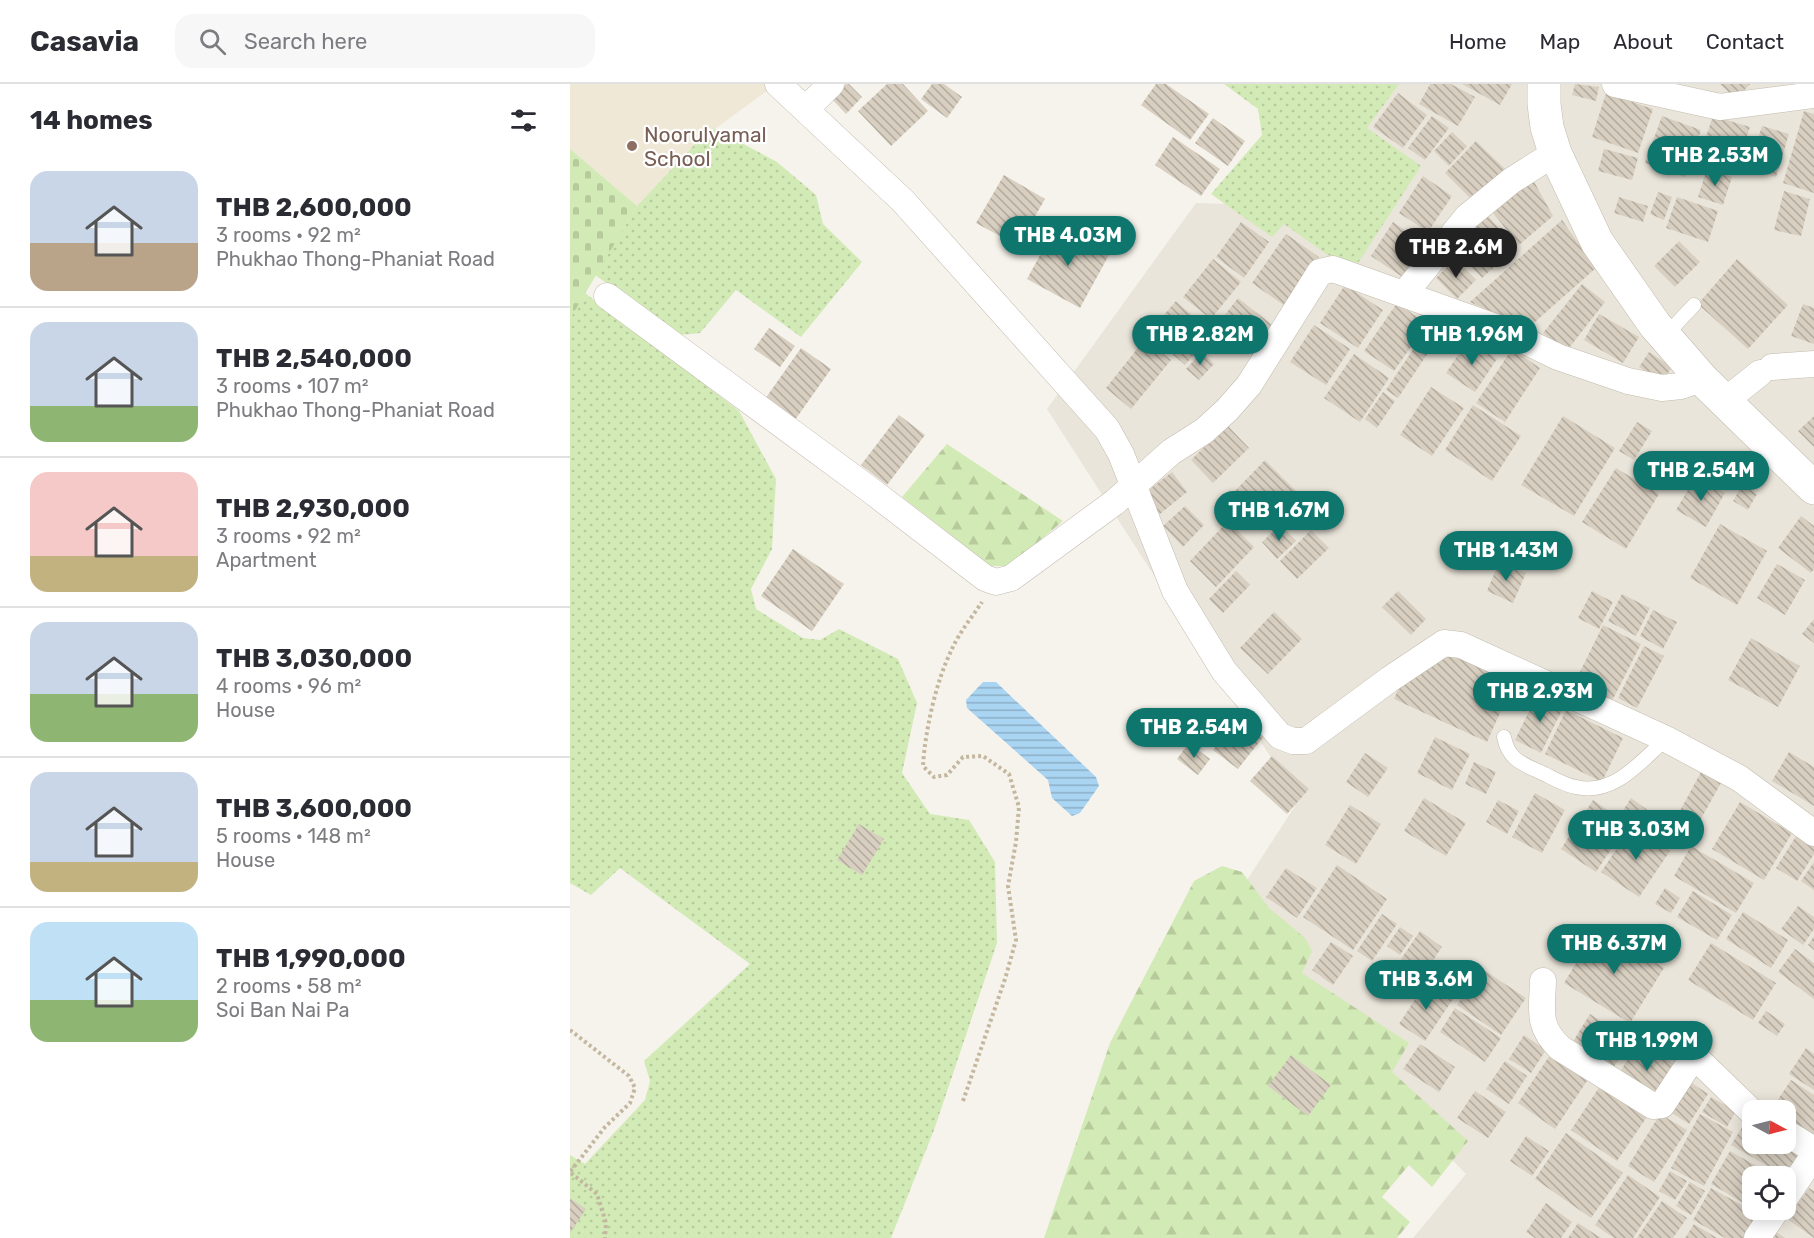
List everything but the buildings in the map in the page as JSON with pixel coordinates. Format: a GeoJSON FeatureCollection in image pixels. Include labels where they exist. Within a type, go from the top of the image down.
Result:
{"type":"FeatureCollection","features":[{"type":"Feature","properties":{"kind":"street"},"geometry":{"type":"LineString","coordinates":[[778,84],[903,201],[1107,429],[1121,454],[1175,591],[1224,671],[1280,736],[1293,741],[1306,741],[1444,642],[1461,645],[1666,739],[1738,778],[1814,833]]}},
{"type":"Feature","properties":{"kind":"street"},"geometry":{"type":"LineString","coordinates":[[806,109],[831,84]]}},
{"type":"Feature","properties":{"kind":"street"},"geometry":{"type":"LineString","coordinates":[[1544,84],[1547,128],[1555,153],[1597,242],[1665,336],[1713,390],[1814,488]]}},
{"type":"Feature","properties":{"kind":"street"},"geometry":{"type":"LineString","coordinates":[[1615,84],[1720,107],[1814,95]]}},
{"type":"Feature","properties":{"kind":"street"},"geometry":{"type":"LineString","coordinates":[[1404,294],[1467,217],[1511,181],[1555,153]]}},
{"type":"Feature","properties":{"kind":"street"},"geometry":{"type":"LineString","coordinates":[[608,296],[985,578],[996,582],[1011,578],[1115,502],[1171,452],[1204,431],[1227,410],[1249,385],[1320,273],[1333,268],[1498,328],[1558,357],[1628,381],[1662,388],[1681,386],[1713,390],[1766,370],[1814,364]]}},
{"type":"Feature","properties":{"kind":"street"},"geometry":{"type":"LineString","coordinates":[[1544,981],[1542,1021],[1549,1037],[1560,1048],[1653,1106],[1662,1105],[1694,1056],[1742,1102]]}},
{"type":"Feature","properties":{"kind":"street"},"geometry":{"type":"LineString","coordinates":[[1796,1139],[1814,1150]]}},
{"type":"Feature","properties":{"kind":"street"},"geometry":{"type":"LineString","coordinates":[[1796,1182],[1814,1155]]}},
{"type":"Feature","properties":{"kind":"street"},"geometry":{"type":"LineString","coordinates":[[1757,1238],[1769,1220]]}},
{"type":"Feature","properties":{"kind":"lane"},"geometry":{"type":"LineString","coordinates":[[1665,336],[1694,305]]}},
{"type":"Feature","properties":{"kind":"lane"},"geometry":{"type":"LineString","coordinates":[[1503,737],[1506,750],[1521,763],[1575,787],[1596,789],[1618,782],[1666,739]]}},
{"type":"Feature","properties":{"kind":"path"},"geometry":{"type":"LineString","coordinates":[[963,1101],[1016,940],[1008,886],[1016,842],[1019,807],[1009,774],[983,756],[963,758],[947,775],[934,777],[923,766],[924,749],[939,688],[952,649],[996,582]]}},
{"type":"Feature","properties":{"kind":"path"},"geometry":{"type":"LineString","coordinates":[[570,1030],[628,1076],[635,1088],[630,1103],[605,1127],[570,1172],[597,1194],[606,1223],[605,1238]]}},
{"type":"Feature","properties":{"kind":"shaded area","name":"Noorulyamal School"},"geometry":{"type":"Polygon","coordinates":[[[570,84],[766,84],[771,88],[697,142],[637,206],[570,149],[570,84]]]}},
{"type":"Feature","properties":{"kind":"shaded area"},"geometry":{"type":"Polygon","coordinates":[[[1269,84],[1814,84],[1814,1238],[1413,1238],[1466,1174],[1218,925],[1295,806],[1284,778],[1047,409],[1196,203],[1347,208],[1269,84]]]}},
{"type":"Feature","properties":{"kind":"green space"},"geometry":{"type":"Polygon","coordinates":[[[1224,84],[1399,84],[1367,128],[1421,166],[1358,263],[1328,255],[1284,224],[1272,237],[1211,194],[1262,135],[1258,109],[1224,84]]]}},
{"type":"Feature","properties":{"kind":"green space"},"geometry":{"type":"Polygon","coordinates":[[[715,129],[777,162],[816,195],[823,224],[862,262],[801,337],[736,290],[700,333],[680,335],[595,275],[637,206],[697,142],[715,129]]]}},
{"type":"Feature","properties":{"kind":"green space"},"geometry":{"type":"Polygon","coordinates":[[[570,149],[637,206],[570,319],[570,149]]]}},
{"type":"Feature","properties":{"kind":"green space"},"geometry":{"type":"Polygon","coordinates":[[[585,293],[739,411],[776,479],[772,549],[751,589],[756,609],[803,638],[820,640],[839,629],[898,659],[917,703],[902,773],[930,814],[969,820],[995,862],[997,943],[934,1130],[891,1238],[570,1238],[570,1155],[585,1164],[645,1100],[650,1081],[644,1061],[750,964],[620,868],[591,895],[570,883],[570,319],[585,293]]]}},
{"type":"Feature","properties":{"kind":"green space"},"geometry":{"type":"Polygon","coordinates":[[[947,444],[1063,521],[1009,566],[991,566],[902,497],[947,444]]]}},
{"type":"Feature","properties":{"kind":"green space"},"geometry":{"type":"Polygon","coordinates":[[[1222,866],[1242,872],[1269,908],[1305,938],[1312,951],[1302,973],[1409,1043],[1392,1072],[1468,1141],[1432,1187],[1409,1165],[1382,1197],[1410,1222],[1397,1238],[1044,1238],[1110,1043],[1194,881],[1222,866]]]}},
{"type":"Feature","properties":{"kind":"water"},"geometry":{"type":"Polygon","coordinates":[[[983,682],[996,682],[1096,777],[1099,786],[1080,813],[1072,816],[1052,798],[1048,780],[967,708],[966,700],[983,682]]]}},
{"type":"Feature","properties":{"kind":"place","name":"Noorulyamal School"},"geometry":{"type":"Point","coordinates":[632,146]}}]}
